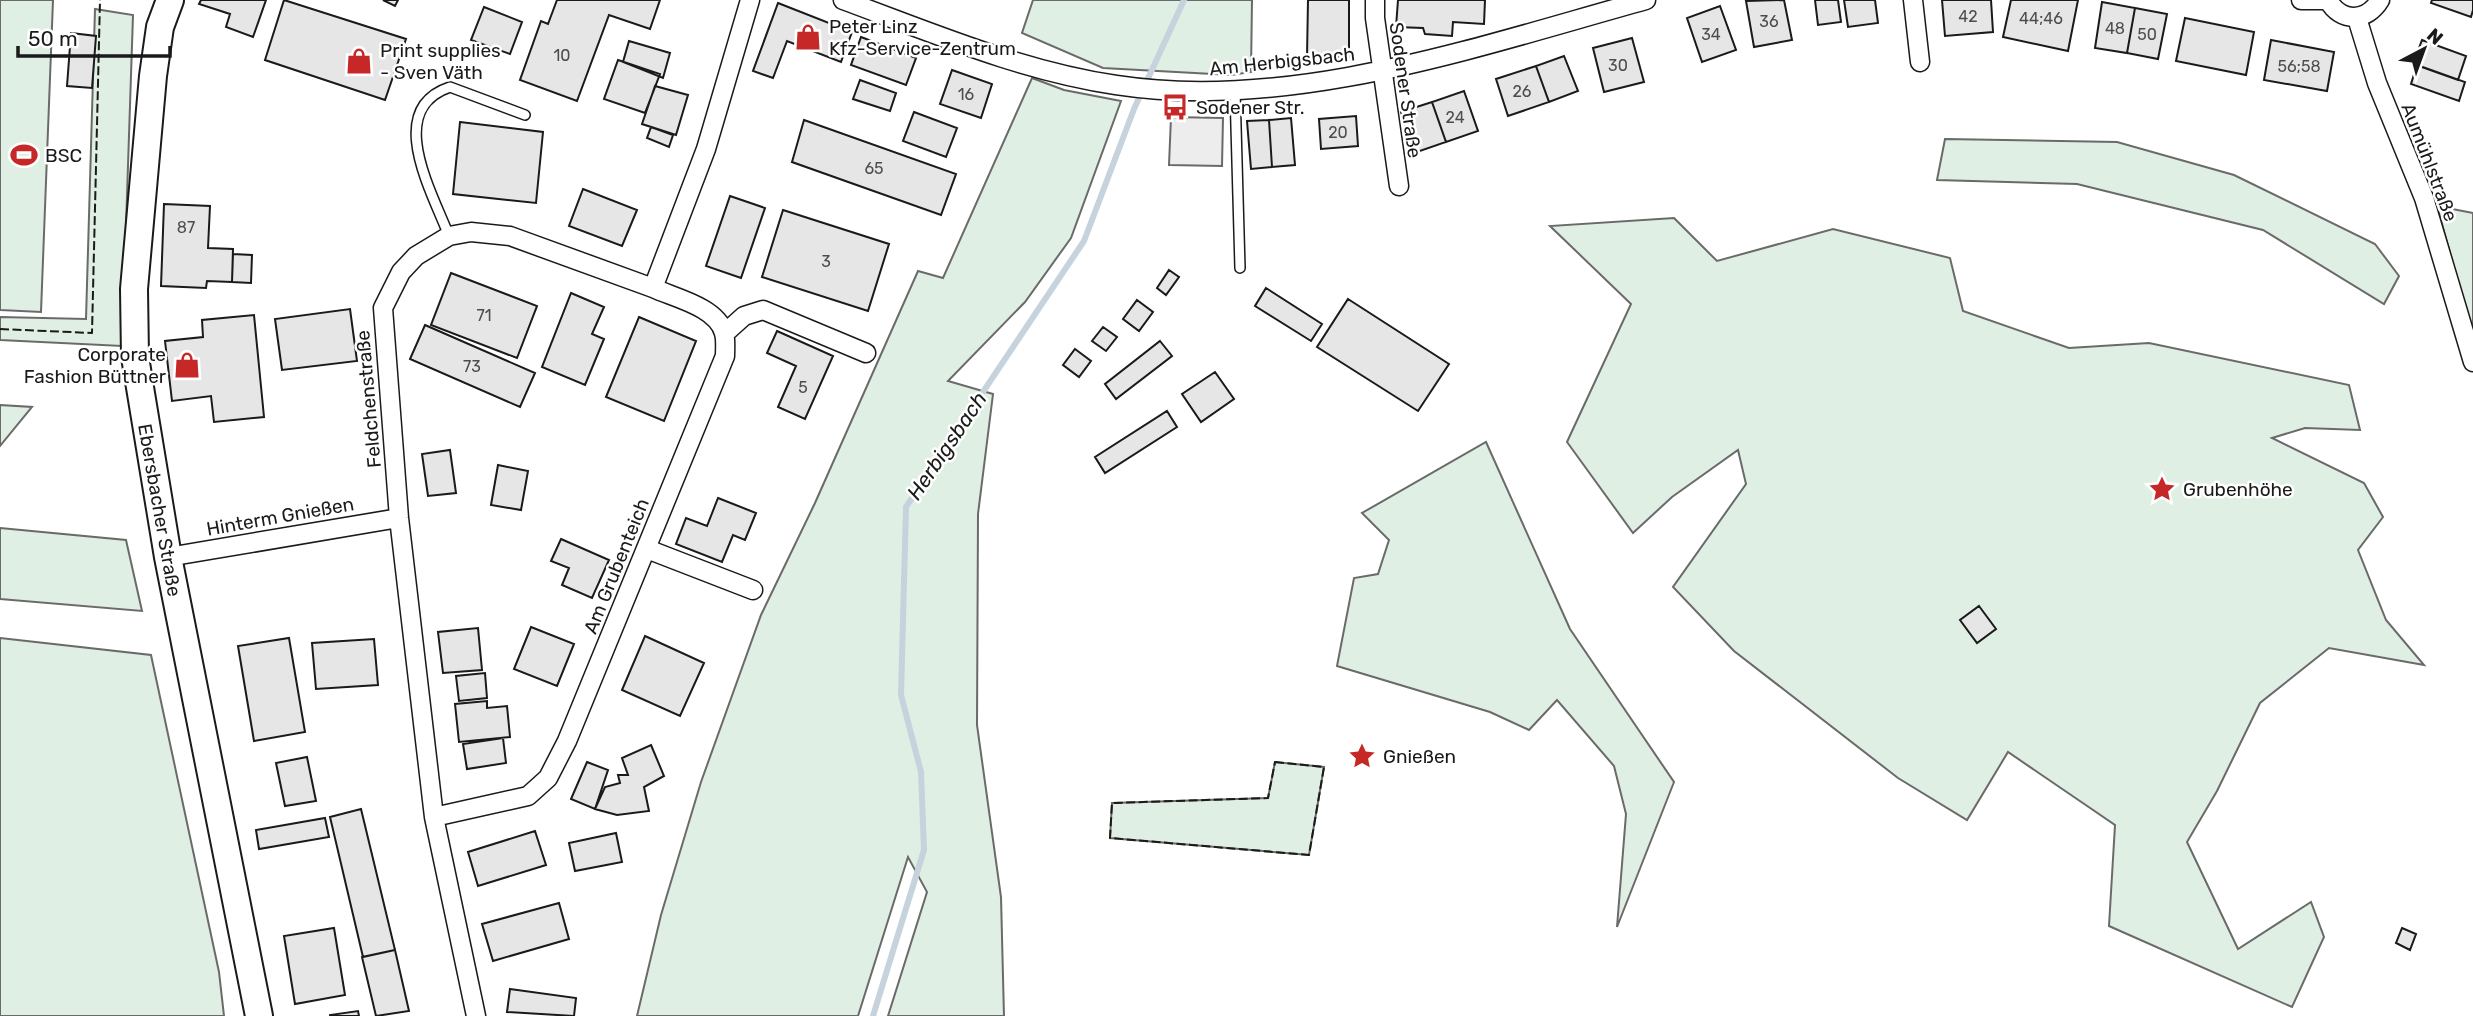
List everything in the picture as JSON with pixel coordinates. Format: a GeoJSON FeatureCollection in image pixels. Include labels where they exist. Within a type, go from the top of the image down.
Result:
{"type":"FeatureCollection","features":[{"type":"Feature","properties":{"kind":"street","name":"Ebersbacher Straße"},"geometry":{"type":"LineString","coordinates":[[170,0],[160,27],[153,76],[134,289],[135,357],[168,556],[259,1016]]}},
{"type":"Feature","properties":{"kind":"street"},"geometry":{"type":"LineString","coordinates":[[750,0],[706,149],[653,289],[702,309],[717,320],[724,334],[744,316],[763,310],[866,353]]}},
{"type":"Feature","properties":{"kind":"street","name":"Am Herbigsbach"},"geometry":{"type":"LineString","coordinates":[[844,0],[1027,67],[1117,85],[1169,90],[1235,91],[1382,71],[1646,0]]}},
{"type":"Feature","properties":{"kind":"street","name":"Sodener Straße"},"geometry":{"type":"LineString","coordinates":[[1375,0],[1382,71],[1399,186]]}},
{"type":"Feature","properties":{"kind":"street"},"geometry":{"type":"LineString","coordinates":[[1913,0],[1920,62]]}},
{"type":"Feature","properties":{"kind":"street"},"geometry":{"type":"LineString","coordinates":[[2301,0],[2328,0],[2342,15],[2357,18],[2367,15],[2380,0]]}},
{"type":"Feature","properties":{"kind":"street","name":"Aumühlstraße"},"geometry":{"type":"LineString","coordinates":[[2357,18],[2377,83],[2424,198],[2473,362]]}},
{"type":"Feature","properties":{"kind":"street","name":"Feldchenstraße"},"geometry":{"type":"LineString","coordinates":[[476,1016],[434,817],[399,518],[383,307],[401,272],[430,246],[449,236],[471,232],[510,236],[653,289]]}},
{"type":"Feature","properties":{"kind":"street","name":"Am Grubenteich"},"geometry":{"type":"LineString","coordinates":[[434,817],[528,796],[548,778],[567,741],[722,369],[724,334]]}},
{"type":"Feature","properties":{"kind":"street","name":"Hinterm Gnießen"},"geometry":{"type":"LineString","coordinates":[[168,556],[399,518]]}},
{"type":"Feature","properties":{"kind":"street"},"geometry":{"type":"LineString","coordinates":[[647,549],[753,590]]}},
{"type":"Feature","properties":{"kind":"lane"},"geometry":{"type":"LineString","coordinates":[[449,236],[417,150],[415,131],[421,107],[428,96],[450,86],[525,115]]}},
{"type":"Feature","properties":{"kind":"lane"},"geometry":{"type":"LineString","coordinates":[[1235,91],[1240,268]]}},
{"type":"Feature","properties":{"kind":"green space","name":"BSC"},"geometry":{"type":"Polygon","coordinates":[[[0,0],[53,0],[41,312],[0,310],[0,0]]]}},
{"type":"Feature","properties":{"kind":"green space"},"geometry":{"type":"Polygon","coordinates":[[[1033,0],[1252,0],[1251,72],[1231,75],[1103,68],[1022,33],[1033,0]]]}},
{"type":"Feature","properties":{"kind":"green space"},"geometry":{"type":"Polygon","coordinates":[[[95,9],[133,15],[122,346],[0,340],[0,317],[86,319],[95,9]]]}},
{"type":"Feature","properties":{"kind":"green space"},"geometry":{"type":"Polygon","coordinates":[[[1032,78],[1064,90],[1121,101],[1071,238],[1025,302],[948,381],[993,394],[978,514],[977,725],[1001,897],[1004,1016],[888,1016],[927,892],[908,857],[858,1016],[637,1016],[661,915],[701,782],[761,615],[815,503],[918,271],[943,278],[1032,78]]]}},
{"type":"Feature","properties":{"kind":"green space"},"geometry":{"type":"Polygon","coordinates":[[[1945,139],[2117,142],[2234,175],[2375,244],[2399,276],[2384,304],[2263,230],[2077,184],[1937,180],[1945,139]]]}},
{"type":"Feature","properties":{"kind":"green space"},"geometry":{"type":"Polygon","coordinates":[[[2437,206],[2473,213],[2473,336],[2437,206]]]}},
{"type":"Feature","properties":{"kind":"green space"},"geometry":{"type":"Polygon","coordinates":[[[1674,218],[1717,261],[1833,229],[1950,258],[1963,311],[2069,348],[2149,343],[2349,385],[2360,430],[2305,428],[2272,438],[2364,483],[2383,517],[2358,550],[2386,620],[2424,665],[2329,648],[2260,703],[2217,791],[2187,842],[2238,949],[2311,902],[2324,937],[2292,1007],[2109,926],[2115,825],[2008,752],[1967,820],[1898,778],[1734,651],[1673,587],[1746,484],[1738,450],[1672,497],[1633,533],[1567,442],[1631,304],[1550,226],[1674,218]]]}},
{"type":"Feature","properties":{"kind":"green space"},"geometry":{"type":"Polygon","coordinates":[[[0,405],[32,407],[0,446],[0,405]]]}},
{"type":"Feature","properties":{"kind":"green space"},"geometry":{"type":"Polygon","coordinates":[[[1486,442],[1570,629],[1674,782],[1617,927],[1626,814],[1614,766],[1557,700],[1529,730],[1490,712],[1337,666],[1354,578],[1378,574],[1389,540],[1362,513],[1486,442]]]}},
{"type":"Feature","properties":{"kind":"green space"},"geometry":{"type":"Polygon","coordinates":[[[0,528],[126,540],[142,611],[0,599],[0,528]]]}},
{"type":"Feature","properties":{"kind":"green space"},"geometry":{"type":"Polygon","coordinates":[[[0,638],[151,655],[219,972],[224,1016],[0,1016],[0,638]]]}},
{"type":"Feature","properties":{"kind":"green space"},"geometry":{"type":"Polygon","coordinates":[[[1275,762],[1324,767],[1309,855],[1110,838],[1112,803],[1268,798],[1275,762]]]}},
{"type":"Feature","properties":{"kind":"shaded area"},"geometry":{"type":"Polygon","coordinates":[[[1171,117],[1223,118],[1222,166],[1169,165],[1171,117]]]}},
{"type":"Feature","properties":{"kind":"building"},"geometry":{"type":"Polygon","coordinates":[[[201,0],[266,0],[253,37],[226,27],[230,14],[199,4],[201,0]]]}},
{"type":"Feature","properties":{"kind":"building"},"geometry":{"type":"Polygon","coordinates":[[[284,0],[406,39],[385,100],[265,60],[284,0]]]}},
{"type":"Feature","properties":{"kind":"building"},"geometry":{"type":"Polygon","coordinates":[[[383,0],[398,0],[395,6],[383,0]]]}},
{"type":"Feature","properties":{"kind":"building"},"geometry":{"type":"Polygon","coordinates":[[[557,0],[660,0],[650,29],[609,15],[577,101],[520,80],[541,21],[548,24],[557,0]]]}},
{"type":"Feature","properties":{"kind":"building"},"geometry":{"type":"Polygon","coordinates":[[[1308,0],[1349,0],[1349,57],[1307,57],[1308,0]]]}},
{"type":"Feature","properties":{"kind":"building"},"geometry":{"type":"Polygon","coordinates":[[[1398,0],[1485,0],[1484,24],[1453,22],[1452,36],[1425,34],[1423,28],[1396,27],[1398,0]]]}},
{"type":"Feature","properties":{"kind":"building"},"geometry":{"type":"Polygon","coordinates":[[[1784,0],[1792,40],[1754,47],[1746,1],[1784,0]]]}},
{"type":"Feature","properties":{"kind":"building"},"geometry":{"type":"Polygon","coordinates":[[[1815,0],[1838,0],[1841,22],[1818,25],[1815,0]]]}},
{"type":"Feature","properties":{"kind":"building"},"geometry":{"type":"Polygon","coordinates":[[[1844,0],[1875,0],[1878,23],[1848,27],[1844,0]]]}},
{"type":"Feature","properties":{"kind":"building"},"geometry":{"type":"Polygon","coordinates":[[[1942,0],[1991,0],[1993,32],[1945,36],[1942,0]]]}},
{"type":"Feature","properties":{"kind":"building"},"geometry":{"type":"Polygon","coordinates":[[[2011,0],[2078,0],[2068,51],[2003,37],[2011,0]]]}},
{"type":"Feature","properties":{"kind":"building"},"geometry":{"type":"Polygon","coordinates":[[[2432,0],[2473,0],[2471,17],[2431,3],[2432,0]]]}},
{"type":"Feature","properties":{"kind":"building"},"geometry":{"type":"Polygon","coordinates":[[[2102,2],[2135,8],[2127,53],[2095,48],[2102,2]]]}},
{"type":"Feature","properties":{"kind":"building","name":"Peter Linz Kfz-Service-Zentrum"},"geometry":{"type":"Polygon","coordinates":[[[778,3],[852,32],[841,62],[787,41],[773,78],[753,71],[778,3]]]}},
{"type":"Feature","properties":{"kind":"building"},"geometry":{"type":"Polygon","coordinates":[[[1720,6],[1736,50],[1702,62],[1687,18],[1720,6]]]}},
{"type":"Feature","properties":{"kind":"building"},"geometry":{"type":"Polygon","coordinates":[[[484,7],[522,22],[510,54],[471,40],[484,7]]]}},
{"type":"Feature","properties":{"kind":"building"},"geometry":{"type":"Polygon","coordinates":[[[2135,8],[2167,14],[2158,59],[2127,53],[2135,8]]]}},
{"type":"Feature","properties":{"kind":"building"},"geometry":{"type":"Polygon","coordinates":[[[2185,18],[2254,32],[2246,75],[2176,61],[2185,18]]]}},
{"type":"Feature","properties":{"kind":"building"},"geometry":{"type":"Polygon","coordinates":[[[71,33],[96,36],[92,88],[67,86],[71,33]]]}},
{"type":"Feature","properties":{"kind":"building"},"geometry":{"type":"Polygon","coordinates":[[[861,37],[916,58],[906,85],[851,65],[861,37]]]}},
{"type":"Feature","properties":{"kind":"building"},"geometry":{"type":"Polygon","coordinates":[[[1632,38],[1644,82],[1604,92],[1593,48],[1632,38]]]}},
{"type":"Feature","properties":{"kind":"building"},"geometry":{"type":"Polygon","coordinates":[[[2271,40],[2334,52],[2327,91],[2264,80],[2271,40]]]}},
{"type":"Feature","properties":{"kind":"building"},"geometry":{"type":"Polygon","coordinates":[[[2422,40],[2466,56],[2458,80],[2413,64],[2422,40]]]}},
{"type":"Feature","properties":{"kind":"building"},"geometry":{"type":"Polygon","coordinates":[[[629,41],[670,53],[663,78],[623,62],[629,41]]]}},
{"type":"Feature","properties":{"kind":"building"},"geometry":{"type":"Polygon","coordinates":[[[1564,56],[1578,91],[1549,102],[1536,66],[1564,56]]]}},
{"type":"Feature","properties":{"kind":"building"},"geometry":{"type":"Polygon","coordinates":[[[618,60],[660,74],[645,113],[604,99],[618,60]]]}},
{"type":"Feature","properties":{"kind":"building"},"geometry":{"type":"Polygon","coordinates":[[[2417,65],[2465,82],[2459,101],[2411,84],[2417,65]]]}},
{"type":"Feature","properties":{"kind":"building"},"geometry":{"type":"Polygon","coordinates":[[[1536,66],[1549,102],[1508,116],[1496,79],[1536,66]]]}},
{"type":"Feature","properties":{"kind":"building"},"geometry":{"type":"Polygon","coordinates":[[[952,70],[992,84],[981,118],[940,104],[952,70]]]}},
{"type":"Feature","properties":{"kind":"building"},"geometry":{"type":"Polygon","coordinates":[[[860,80],[896,93],[890,111],[853,99],[860,80]]]}},
{"type":"Feature","properties":{"kind":"building"},"geometry":{"type":"Polygon","coordinates":[[[655,86],[688,95],[676,135],[642,124],[655,86]]]}},
{"type":"Feature","properties":{"kind":"building"},"geometry":{"type":"Polygon","coordinates":[[[1464,91],[1478,131],[1446,142],[1432,102],[1464,91]]]}},
{"type":"Feature","properties":{"kind":"building"},"geometry":{"type":"Polygon","coordinates":[[[1432,102],[1446,142],[1414,153],[1401,112],[1432,102]]]}},
{"type":"Feature","properties":{"kind":"building"},"geometry":{"type":"Polygon","coordinates":[[[914,112],[957,128],[946,157],[903,141],[914,112]]]}},
{"type":"Feature","properties":{"kind":"building"},"geometry":{"type":"Polygon","coordinates":[[[1356,116],[1358,146],[1321,149],[1319,119],[1356,116]]]}},
{"type":"Feature","properties":{"kind":"building"},"geometry":{"type":"Polygon","coordinates":[[[1291,118],[1295,165],[1272,167],[1269,120],[1291,118]]]}},
{"type":"Feature","properties":{"kind":"building"},"geometry":{"type":"Polygon","coordinates":[[[804,120],[956,174],[941,215],[792,162],[804,120]]]}},
{"type":"Feature","properties":{"kind":"building"},"geometry":{"type":"Polygon","coordinates":[[[1269,120],[1272,167],[1251,169],[1247,121],[1269,120]]]}},
{"type":"Feature","properties":{"kind":"building"},"geometry":{"type":"Polygon","coordinates":[[[460,122],[543,132],[536,203],[453,194],[460,122]]]}},
{"type":"Feature","properties":{"kind":"building"},"geometry":{"type":"Polygon","coordinates":[[[651,127],[673,135],[669,147],[647,138],[651,127]]]}},
{"type":"Feature","properties":{"kind":"building"},"geometry":{"type":"Polygon","coordinates":[[[583,189],[637,210],[622,246],[569,226],[583,189]]]}},
{"type":"Feature","properties":{"kind":"building"},"geometry":{"type":"Polygon","coordinates":[[[730,196],[765,208],[741,278],[706,266],[730,196]]]}},
{"type":"Feature","properties":{"kind":"building"},"geometry":{"type":"Polygon","coordinates":[[[164,204],[210,206],[208,248],[233,249],[232,282],[207,281],[206,288],[161,286],[164,204]]]}},
{"type":"Feature","properties":{"kind":"building"},"geometry":{"type":"Polygon","coordinates":[[[783,210],[889,244],[868,311],[762,277],[783,210]]]}},
{"type":"Feature","properties":{"kind":"building"},"geometry":{"type":"Polygon","coordinates":[[[233,254],[252,255],[251,283],[232,282],[233,254]]]}},
{"type":"Feature","properties":{"kind":"building"},"geometry":{"type":"Polygon","coordinates":[[[1169,270],[1179,277],[1166,295],[1157,288],[1169,270]]]}},
{"type":"Feature","properties":{"kind":"building"},"geometry":{"type":"Polygon","coordinates":[[[451,273],[537,306],[517,358],[431,325],[451,273]]]}},
{"type":"Feature","properties":{"kind":"building"},"geometry":{"type":"Polygon","coordinates":[[[1266,288],[1322,324],[1311,341],[1255,306],[1266,288]]]}},
{"type":"Feature","properties":{"kind":"building"},"geometry":{"type":"Polygon","coordinates":[[[571,293],[604,307],[592,334],[604,339],[585,385],[542,367],[571,293]]]}},
{"type":"Feature","properties":{"kind":"building"},"geometry":{"type":"Polygon","coordinates":[[[1348,299],[1449,364],[1418,411],[1317,347],[1348,299]]]}},
{"type":"Feature","properties":{"kind":"building"},"geometry":{"type":"Polygon","coordinates":[[[1137,300],[1153,312],[1139,331],[1123,319],[1137,300]]]}},
{"type":"Feature","properties":{"kind":"building"},"geometry":{"type":"Polygon","coordinates":[[[350,309],[357,361],[282,370],[275,319],[350,309]]]}},
{"type":"Feature","properties":{"kind":"building"},"geometry":{"type":"Polygon","coordinates":[[[254,315],[264,417],[214,422],[211,396],[172,401],[165,341],[203,337],[202,320],[254,315]]]}},
{"type":"Feature","properties":{"kind":"building"},"geometry":{"type":"Polygon","coordinates":[[[639,317],[696,341],[664,421],[606,397],[639,317]]]}},
{"type":"Feature","properties":{"kind":"building"},"geometry":{"type":"Polygon","coordinates":[[[425,325],[535,373],[520,407],[410,359],[425,325]]]}},
{"type":"Feature","properties":{"kind":"building"},"geometry":{"type":"Polygon","coordinates":[[[1103,327],[1117,337],[1106,351],[1092,341],[1103,327]]]}},
{"type":"Feature","properties":{"kind":"building"},"geometry":{"type":"Polygon","coordinates":[[[777,331],[833,356],[805,419],[778,407],[796,366],[767,353],[777,331]]]}},
{"type":"Feature","properties":{"kind":"building"},"geometry":{"type":"Polygon","coordinates":[[[1160,341],[1172,356],[1116,399],[1105,384],[1160,341]]]}},
{"type":"Feature","properties":{"kind":"building"},"geometry":{"type":"Polygon","coordinates":[[[1075,349],[1091,361],[1079,377],[1063,365],[1075,349]]]}},
{"type":"Feature","properties":{"kind":"building"},"geometry":{"type":"Polygon","coordinates":[[[1215,372],[1234,399],[1201,422],[1182,394],[1215,372]]]}},
{"type":"Feature","properties":{"kind":"building"},"geometry":{"type":"Polygon","coordinates":[[[1167,411],[1177,427],[1105,473],[1095,457],[1167,411]]]}},
{"type":"Feature","properties":{"kind":"building"},"geometry":{"type":"Polygon","coordinates":[[[450,450],[456,493],[428,496],[422,454],[450,450]]]}},
{"type":"Feature","properties":{"kind":"building"},"geometry":{"type":"Polygon","coordinates":[[[498,465],[528,471],[521,510],[491,505],[498,465]]]}},
{"type":"Feature","properties":{"kind":"building"},"geometry":{"type":"Polygon","coordinates":[[[718,498],[756,513],[745,540],[733,535],[722,562],[676,544],[686,518],[707,526],[718,498]]]}},
{"type":"Feature","properties":{"kind":"building"},"geometry":{"type":"Polygon","coordinates":[[[561,539],[609,560],[592,598],[562,585],[569,568],[551,561],[561,539]]]}},
{"type":"Feature","properties":{"kind":"building"},"geometry":{"type":"Polygon","coordinates":[[[1979,606],[1996,629],[1977,643],[1960,620],[1979,606]]]}},
{"type":"Feature","properties":{"kind":"building"},"geometry":{"type":"Polygon","coordinates":[[[531,627],[574,644],[557,686],[514,669],[531,627]]]}},
{"type":"Feature","properties":{"kind":"building"},"geometry":{"type":"Polygon","coordinates":[[[478,628],[482,670],[443,673],[438,632],[478,628]]]}},
{"type":"Feature","properties":{"kind":"building"},"geometry":{"type":"Polygon","coordinates":[[[645,636],[704,663],[680,716],[622,690],[645,636]]]}},
{"type":"Feature","properties":{"kind":"building"},"geometry":{"type":"Polygon","coordinates":[[[289,638],[305,732],[254,741],[238,646],[289,638]]]}},
{"type":"Feature","properties":{"kind":"building"},"geometry":{"type":"Polygon","coordinates":[[[374,639],[378,685],[316,689],[312,643],[374,639]]]}},
{"type":"Feature","properties":{"kind":"building"},"geometry":{"type":"Polygon","coordinates":[[[485,673],[487,698],[459,701],[456,676],[485,673]]]}},
{"type":"Feature","properties":{"kind":"building"},"geometry":{"type":"Polygon","coordinates":[[[487,701],[487,708],[507,706],[510,737],[459,742],[455,704],[487,701]]]}},
{"type":"Feature","properties":{"kind":"building"},"geometry":{"type":"Polygon","coordinates":[[[503,738],[506,763],[467,769],[463,744],[503,738]]]}},
{"type":"Feature","properties":{"kind":"building"},"geometry":{"type":"Polygon","coordinates":[[[651,745],[664,776],[644,787],[649,811],[617,815],[595,809],[605,787],[620,783],[618,775],[628,775],[622,758],[651,745]]]}},
{"type":"Feature","properties":{"kind":"building"},"geometry":{"type":"Polygon","coordinates":[[[307,757],[316,801],[285,806],[276,763],[307,757]]]}},
{"type":"Feature","properties":{"kind":"building"},"geometry":{"type":"Polygon","coordinates":[[[587,762],[608,770],[595,809],[571,799],[587,762]]]}},
{"type":"Feature","properties":{"kind":"building"},"geometry":{"type":"Polygon","coordinates":[[[361,809],[395,950],[363,957],[330,817],[361,809]]]}},
{"type":"Feature","properties":{"kind":"building"},"geometry":{"type":"Polygon","coordinates":[[[325,818],[329,837],[259,849],[256,830],[325,818]]]}},
{"type":"Feature","properties":{"kind":"building"},"geometry":{"type":"Polygon","coordinates":[[[535,831],[546,865],[478,886],[468,852],[535,831]]]}},
{"type":"Feature","properties":{"kind":"building"},"geometry":{"type":"Polygon","coordinates":[[[616,833],[622,862],[575,871],[569,843],[616,833]]]}},
{"type":"Feature","properties":{"kind":"building"},"geometry":{"type":"Polygon","coordinates":[[[559,903],[569,939],[493,961],[482,924],[559,903]]]}},
{"type":"Feature","properties":{"kind":"building"},"geometry":{"type":"Polygon","coordinates":[[[334,928],[345,995],[295,1004],[284,936],[334,928]]]}},
{"type":"Feature","properties":{"kind":"building"},"geometry":{"type":"Polygon","coordinates":[[[2402,928],[2416,934],[2410,950],[2396,943],[2402,928]]]}},
{"type":"Feature","properties":{"kind":"building"},"geometry":{"type":"Polygon","coordinates":[[[395,950],[409,1011],[376,1016],[362,957],[395,950]]]}},
{"type":"Feature","properties":{"kind":"building"},"geometry":{"type":"Polygon","coordinates":[[[510,989],[576,998],[574,1016],[507,1012],[510,989]]]}},
{"type":"Feature","properties":{"kind":"building"},"geometry":{"type":"Polygon","coordinates":[[[358,1011],[359,1016],[330,1016],[330,1015],[358,1011]]]}},
{"type":"Feature","properties":{"kind":"waterway","name":"Herbigsbach"},"geometry":{"type":"LineString","coordinates":[[873,1016],[924,850],[921,772],[901,695],[906,507],[1084,241],[1134,109],[1184,0]]}},
{"type":"Feature","properties":{"kind":"fence"},"geometry":{"type":"LineString","coordinates":[[0,329],[92,333],[100,0]]}},
{"type":"Feature","properties":{"kind":"fence"},"geometry":{"type":"LineString","coordinates":[[1275,762],[1324,767],[1309,855],[1110,838],[1112,803],[1268,798],[1275,762]]}},
{"type":"Feature","properties":{"kind":"place","name":"Peter Linz Kfz-Service-Zentrum"},"geometry":{"type":"Point","coordinates":[808,37]}},
{"type":"Feature","properties":{"kind":"place","name":"Print supplies - Sven Väth"},"geometry":{"type":"Point","coordinates":[359,61]}},
{"type":"Feature","properties":{"kind":"place","name":"Sodener Str."},"geometry":{"type":"Point","coordinates":[1175,107]}},
{"type":"Feature","properties":{"kind":"place","name":"BSC"},"geometry":{"type":"Point","coordinates":[24,155]}},
{"type":"Feature","properties":{"kind":"place","name":"Corporate Fashion Büttner"},"geometry":{"type":"Point","coordinates":[187,365]}},
{"type":"Feature","properties":{"kind":"place","name":"Grubenhöhe"},"geometry":{"type":"Point","coordinates":[2162,489]}},
{"type":"Feature","properties":{"kind":"place","name":"Gnießen"},"geometry":{"type":"Point","coordinates":[1362,756]}}]}
